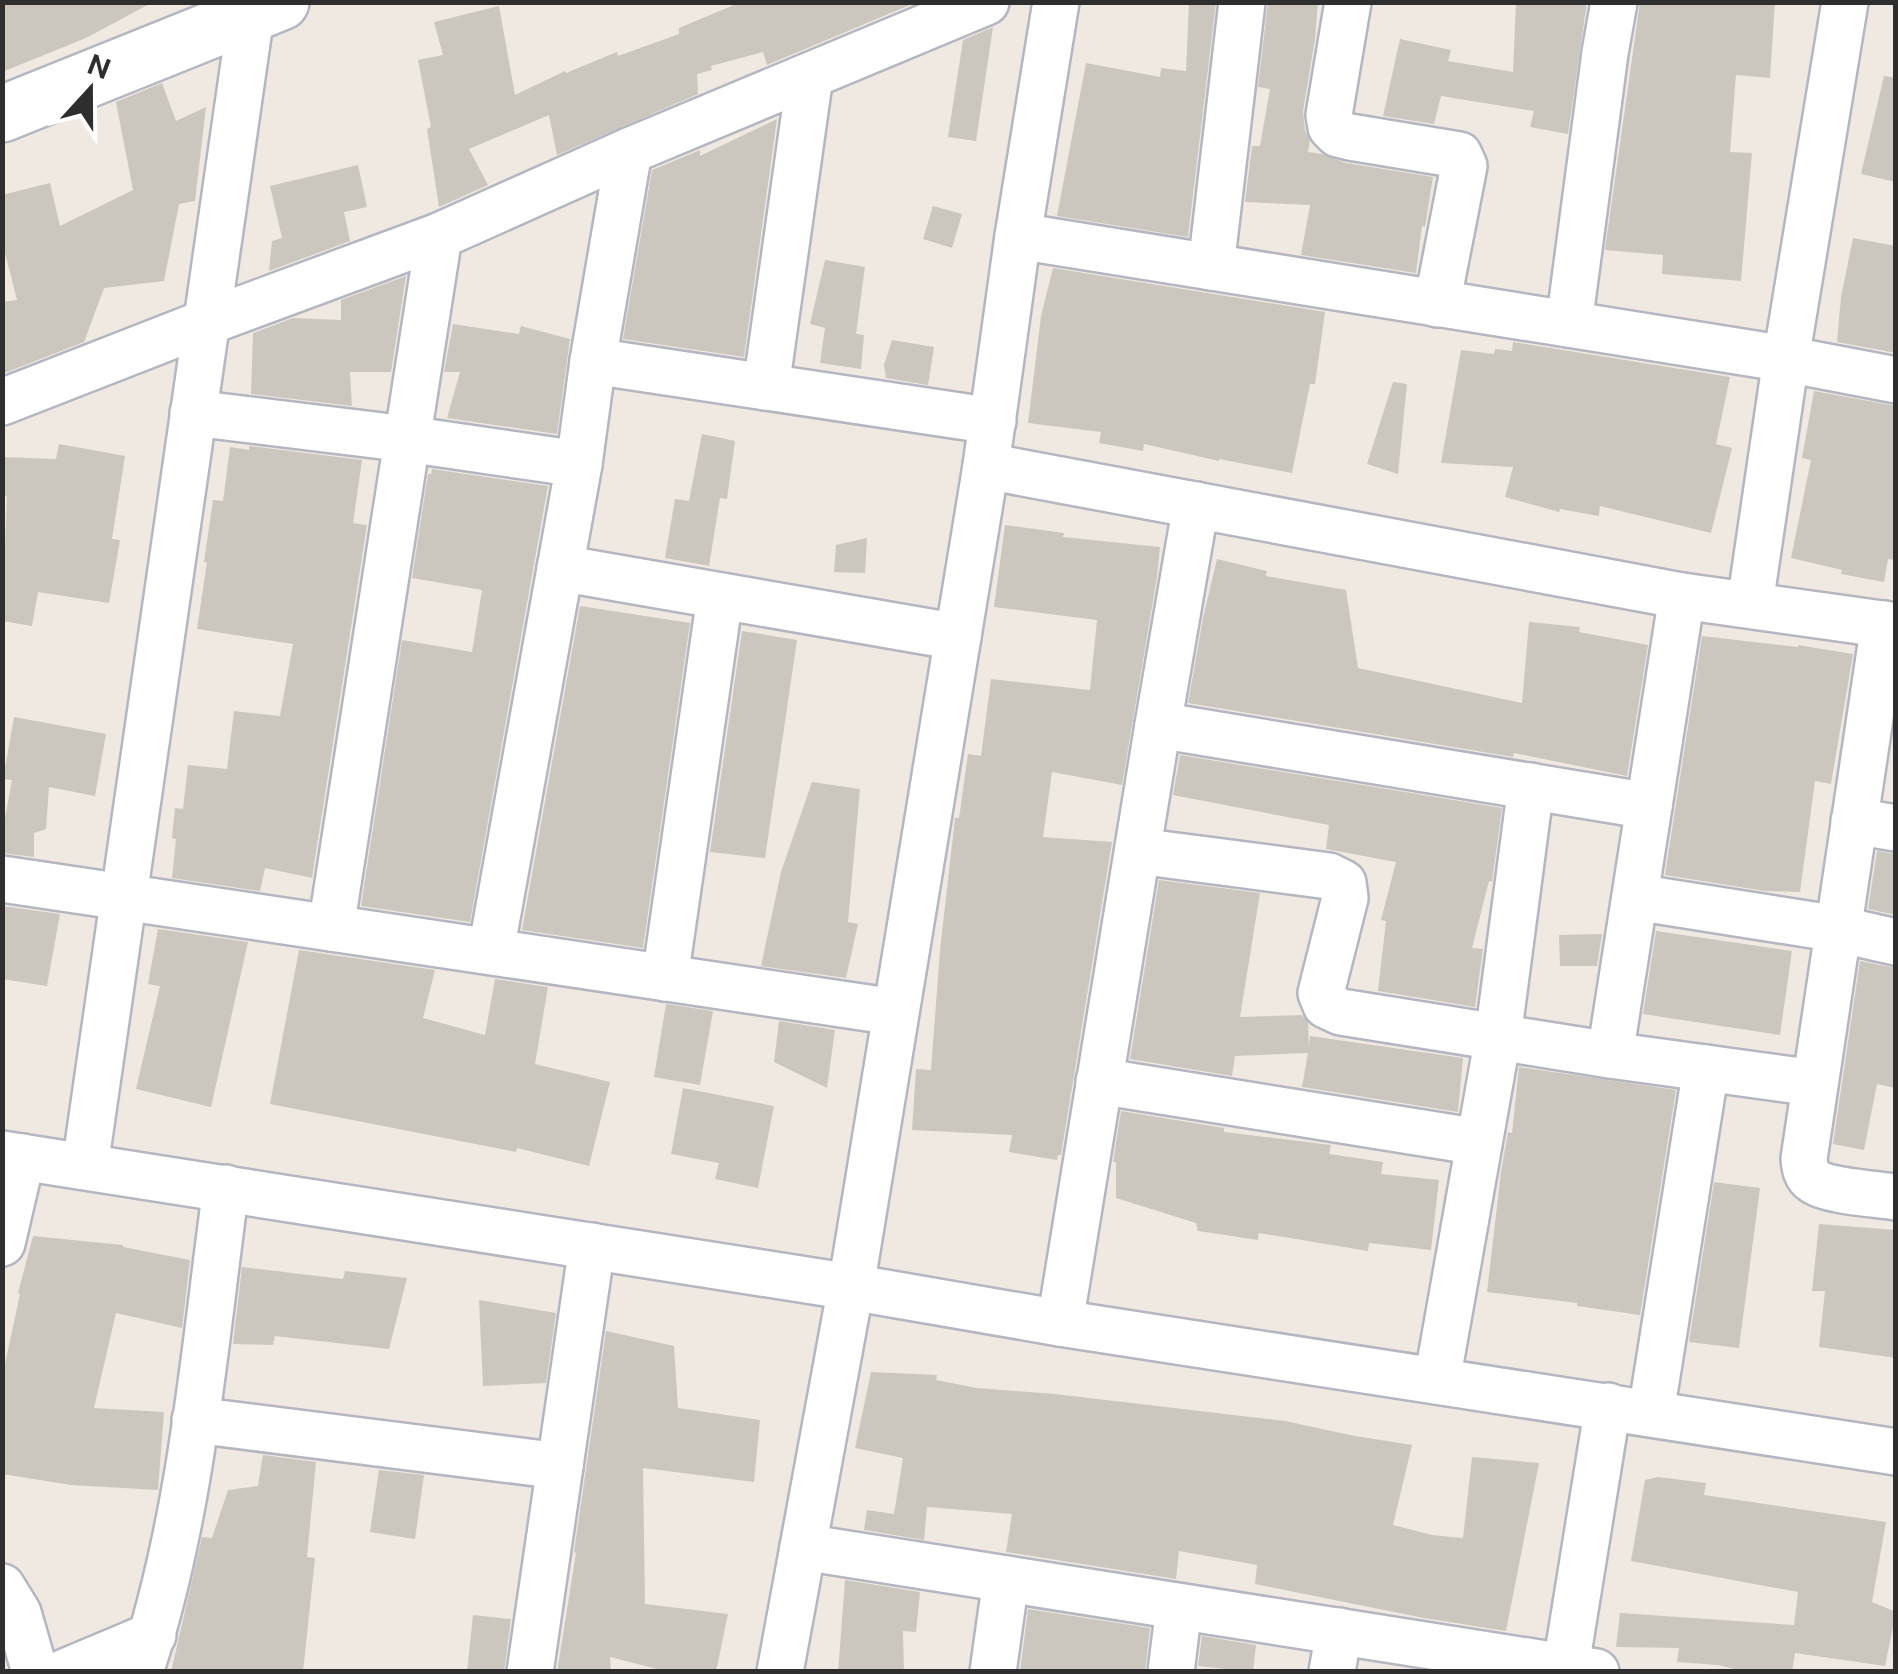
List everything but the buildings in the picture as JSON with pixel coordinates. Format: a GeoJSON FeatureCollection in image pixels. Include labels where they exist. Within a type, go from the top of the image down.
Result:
{"type":"FeatureCollection","features":[{"type":"Feature","properties":{"kind":"street"},"geometry":{"type":"LineString","coordinates":[[2,402],[439,236],[629,151],[986,2]]}},
{"type":"Feature","properties":{"kind":"street"},"geometry":{"type":"LineString","coordinates":[[780,1672],[896,1012],[986,466],[1056,2]]}},
{"type":"Feature","properties":{"kind":"street"},"geometry":{"type":"LineString","coordinates":[[1211,267],[1242,2]]}},
{"type":"Feature","properties":{"kind":"street"},"geometry":{"type":"LineString","coordinates":[[1348,2],[1331,128],[1350,138],[1459,155],[1463,160],[1436,304]]}},
{"type":"Feature","properties":{"kind":"street"},"geometry":{"type":"LineString","coordinates":[[1568,324],[1614,2]]}},
{"type":"Feature","properties":{"kind":"street"},"geometry":{"type":"LineString","coordinates":[[1750,604],[1845,2]]}},
{"type":"Feature","properties":{"kind":"street"},"geometry":{"type":"LineString","coordinates":[[2,114],[266,9]]}},
{"type":"Feature","properties":{"kind":"street"},"geometry":{"type":"LineString","coordinates":[[85,1166],[206,322],[266,9]]}},
{"type":"Feature","properties":{"kind":"street"},"geometry":{"type":"LineString","coordinates":[[766,387],[810,76]]}},
{"type":"Feature","properties":{"kind":"street"},"geometry":{"type":"LineString","coordinates":[[490,952],[579,464],[629,151]]}},
{"type":"Feature","properties":{"kind":"street"},"geometry":{"type":"LineString","coordinates":[[332,928],[439,236]]}},
{"type":"Feature","properties":{"kind":"street"},"geometry":{"type":"LineString","coordinates":[[1018,236],[1896,380]]}},
{"type":"Feature","properties":{"kind":"street"},"geometry":{"type":"LineString","coordinates":[[593,361],[992,421]]}},
{"type":"Feature","properties":{"kind":"street"},"geometry":{"type":"LineString","coordinates":[[193,413],[579,464]]}},
{"type":"Feature","properties":{"kind":"street"},"geometry":{"type":"LineString","coordinates":[[986,466],[1682,596],[1890,625],[1875,825],[1838,930],[1804,1160],[1806,1172],[1814,1182],[1896,1197]]}},
{"type":"Feature","properties":{"kind":"street"},"geometry":{"type":"LineString","coordinates":[[1060,1323],[1196,505]]}},
{"type":"Feature","properties":{"kind":"street"},"geometry":{"type":"LineString","coordinates":[[560,568],[958,636]]}},
{"type":"Feature","properties":{"kind":"street"},"geometry":{"type":"LineString","coordinates":[[1610,1055],[1682,596]]}},
{"type":"Feature","properties":{"kind":"street"},"geometry":{"type":"LineString","coordinates":[[665,978],[720,597]]}},
{"type":"Feature","properties":{"kind":"street"},"geometry":{"type":"LineString","coordinates":[[1158,725],[1649,806]]}},
{"type":"Feature","properties":{"kind":"street"},"geometry":{"type":"LineString","coordinates":[[1437,1380],[1498,1038],[1531,786]]}},
{"type":"Feature","properties":{"kind":"street"},"geometry":{"type":"LineString","coordinates":[[1138,852],[1329,876],[1342,884],[1345,898],[1321,994],[1326,1005],[1341,1012],[1815,1083]]}},
{"type":"Feature","properties":{"kind":"street"},"geometry":{"type":"LineString","coordinates":[[2,879],[896,1012]]}},
{"type":"Feature","properties":{"kind":"street"},"geometry":{"type":"LineString","coordinates":[[1635,897],[1896,942]]}},
{"type":"Feature","properties":{"kind":"street"},"geometry":{"type":"LineString","coordinates":[[803,1547],[1179,1607],[1335,1652],[1576,1670],[1706,1068]]}},
{"type":"Feature","properties":{"kind":"street"},"geometry":{"type":"LineString","coordinates":[[1099,1080],[1478,1142]]}},
{"type":"Feature","properties":{"kind":"street"},"geometry":{"type":"LineString","coordinates":[[2,1243],[12,1156],[1896,1452]]}},
{"type":"Feature","properties":{"kind":"street"},"geometry":{"type":"LineString","coordinates":[[65,1672],[146,1653],[174,1548],[196,1420],[226,1188]]}},
{"type":"Feature","properties":{"kind":"street"},"geometry":{"type":"LineString","coordinates":[[530,1672],[592,1246]]}},
{"type":"Feature","properties":{"kind":"street"},"geometry":{"type":"LineString","coordinates":[[196,1420],[560,1466]]}},
{"type":"Feature","properties":{"kind":"street"},"geometry":{"type":"LineString","coordinates":[[993,1672],[1006,1579]]}},
{"type":"Feature","properties":{"kind":"street"},"geometry":{"type":"LineString","coordinates":[[2,1586],[18,1613],[35,1672]]}},
{"type":"Feature","properties":{"kind":"street"},"geometry":{"type":"LineString","coordinates":[[1170,1672],[1179,1607]]}}]}
